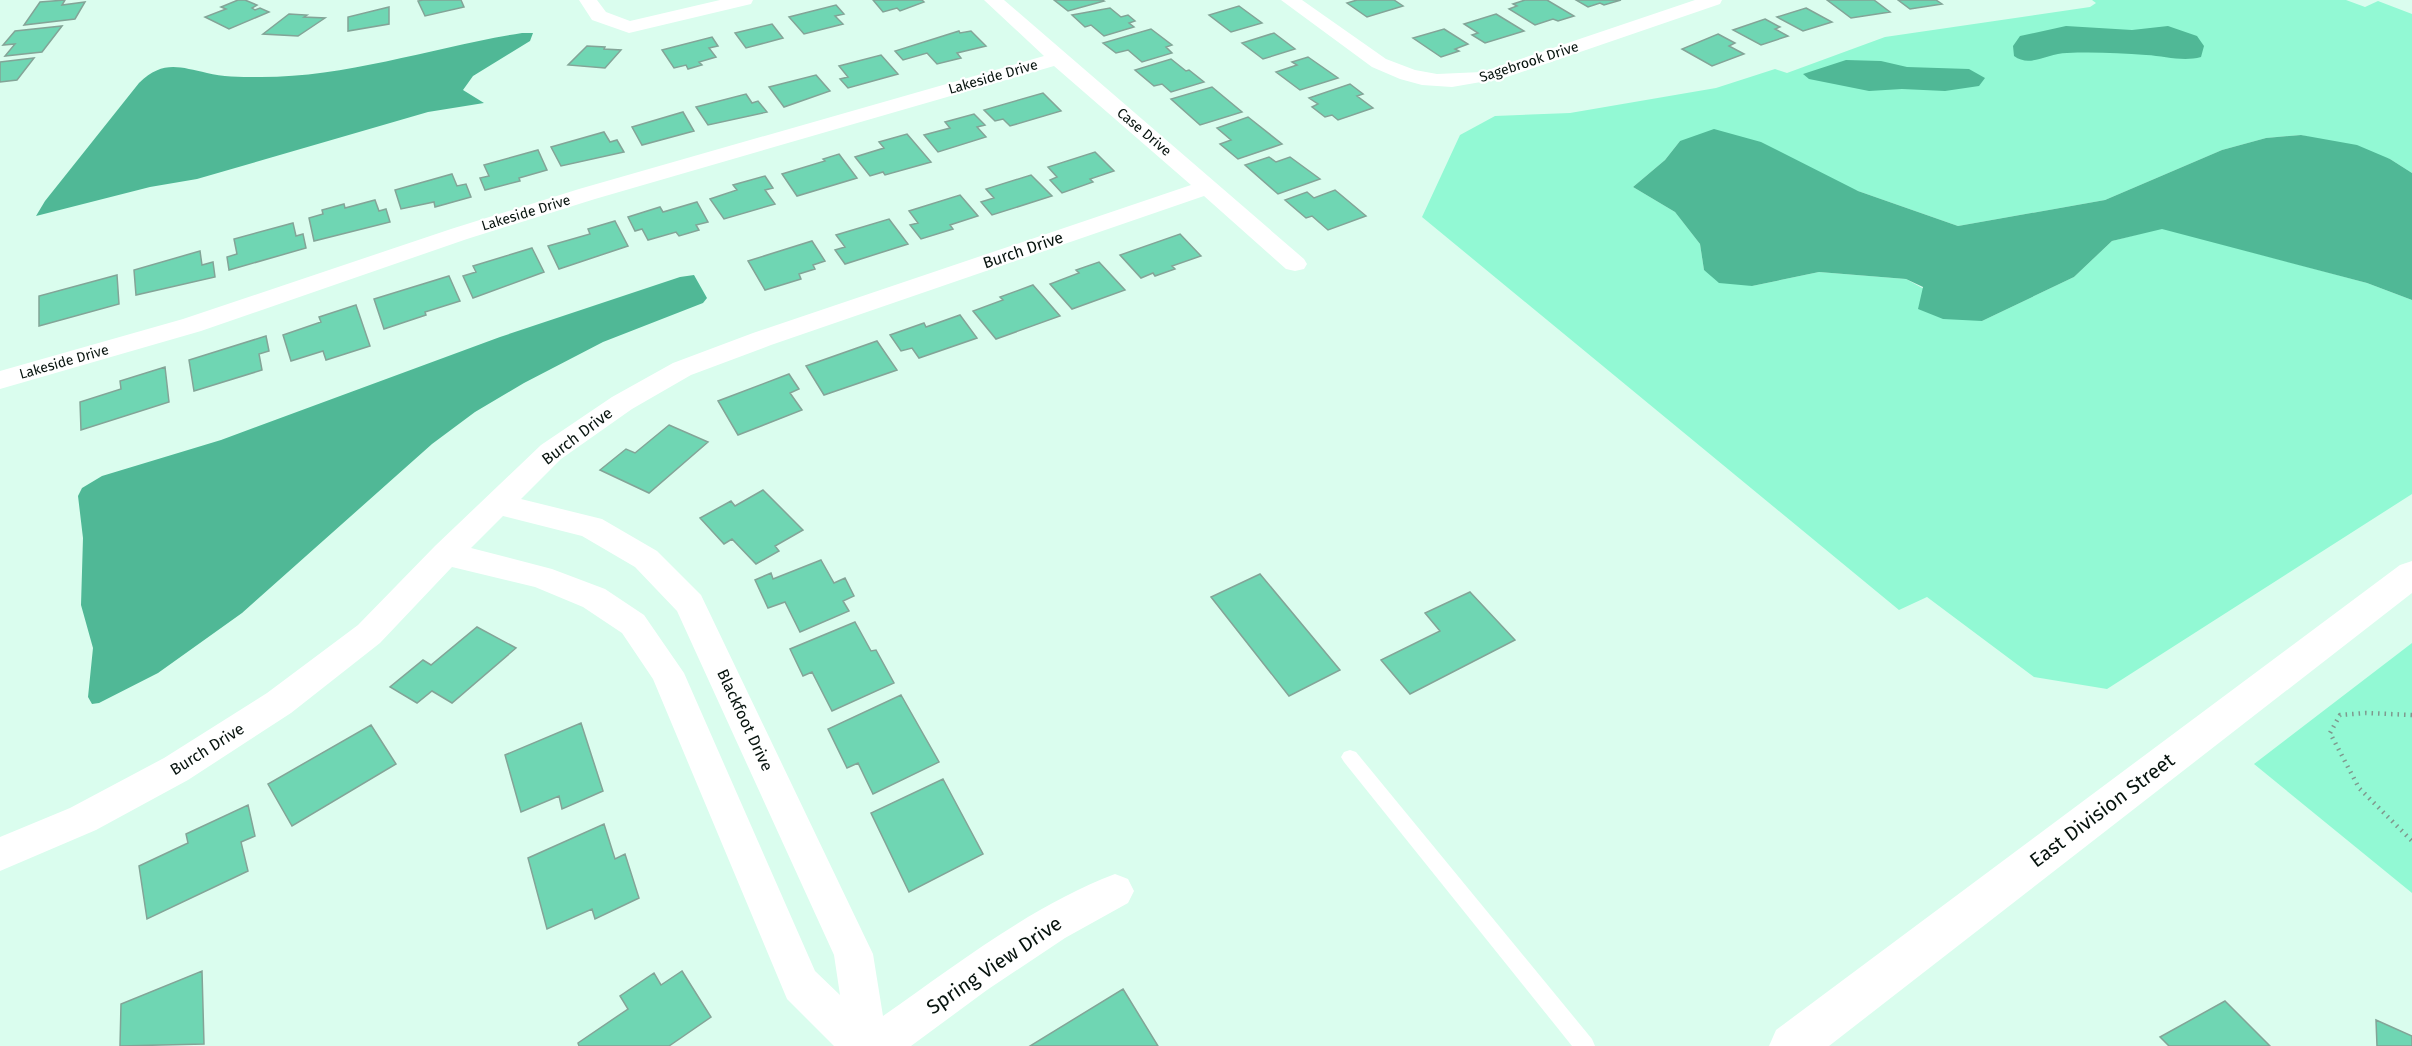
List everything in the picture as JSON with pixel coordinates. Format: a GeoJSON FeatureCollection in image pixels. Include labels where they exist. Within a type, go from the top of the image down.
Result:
{"type":"FeatureCollection","features":[{"type":"Feature","properties":{"kind":"street"},"geometry":{"type":"LineString","coordinates":[[588,0],[599,16],[629,27],[744,0]]}},
{"type":"Feature","properties":{"kind":"street","name":"Case Drive"},"geometry":{"type":"LineString","coordinates":[[993,0],[1057,59],[1209,187],[1295,264]]}},
{"type":"Feature","properties":{"kind":"street","name":"Sagebrook Drive"},"geometry":{"type":"LineString","coordinates":[[1290,0],[1378,63],[1394,71],[1412,77],[1455,82],[1477,80],[1497,74],[1713,0]]}},
{"type":"Feature","properties":{"kind":"street","name":"Lakeside Drive"},"geometry":{"type":"LineString","coordinates":[[0,380],[192,325],[459,234],[587,194],[1057,59]]}},
{"type":"Feature","properties":{"kind":"street","name":"Burch Drive"},"geometry":{"type":"LineString","coordinates":[[0,854],[83,819],[176,769],[279,703],[369,634],[446,554],[551,452],[622,403],[682,369],[773,335],[1209,187]]}},
{"type":"Feature","properties":{"kind":"street","name":"Blackfoot Drive"},"geometry":{"type":"LineString","coordinates":[[498,504],[591,527],[646,559],[690,604],[854,954],[868,1046]]}},
{"type":"Feature","properties":{"kind":"street"},"geometry":{"type":"LineString","coordinates":[[446,554],[541,577],[594,598],[633,624],[667,672],[801,985],[863,1046]]}},
{"type":"Feature","properties":{"kind":"street","name":"East Division Street"},"geometry":{"type":"LineString","coordinates":[[1792,1046],[2412,574]]}},
{"type":"Feature","properties":{"kind":"street","name":"Spring View Drive"},"geometry":{"type":"LineString","coordinates":[[878,1046],[973,976],[1051,925],[1115,891]]}},
{"type":"Feature","properties":{"kind":"lane"},"geometry":{"type":"LineString","coordinates":[[1350,757],[1586,1046]]}},
{"type":"Feature","properties":{"kind":"path"},"geometry":{"type":"LineString","coordinates":[[2412,715],[2366,712],[2340,715],[2330,733],[2359,788],[2412,841]]}},
{"type":"Feature","properties":{"kind":"shaded area"},"geometry":{"type":"Polygon","coordinates":[[[2092,0],[2346,0],[2365,7],[2378,1],[2412,14],[2412,173],[2390,159],[2301,135],[2266,138],[2222,150],[2105,200],[1958,226],[1858,191],[1680,141],[1665,160],[1633,187],[1675,212],[1700,244],[1704,270],[1752,286],[1819,272],[1906,279],[1982,321],[2074,277],[2112,241],[2162,228],[2367,283],[2412,300],[2412,494],[2107,689],[2034,677],[1927,597],[1899,610],[1422,217],[1460,135],[1495,116],[1570,113],[1716,88],[1775,69],[1787,73],[1885,37],[2090,7],[2096,3],[2092,0]]]}},
{"type":"Feature","properties":{"kind":"shaded area"},"geometry":{"type":"Polygon","coordinates":[[[2066,26],[2132,30],[2168,26],[2197,36],[2204,46],[2201,57],[2187,59],[2136,54],[2077,53],[2026,61],[2014,56],[2013,46],[2020,36],[2066,26]]]}},
{"type":"Feature","properties":{"kind":"shaded area"},"geometry":{"type":"Polygon","coordinates":[[[522,33],[533,33],[530,41],[473,76],[463,90],[484,103],[428,112],[197,179],[150,187],[36,216],[45,201],[139,83],[156,71],[180,67],[225,76],[257,77],[324,73],[522,33]]]}},
{"type":"Feature","properties":{"kind":"shaded area"},"geometry":{"type":"Polygon","coordinates":[[[1846,60],[1881,61],[1907,67],[1969,69],[1985,78],[1979,86],[1945,91],[1902,89],[1869,91],[1809,79],[1803,74],[1846,60]]]}},
{"type":"Feature","properties":{"kind":"shaded area"},"geometry":{"type":"Polygon","coordinates":[[[1714,129],[1761,142],[1858,191],[1958,226],[2105,200],[2222,150],[2266,138],[2301,135],[2357,145],[2390,159],[2412,173],[2412,300],[2367,283],[2162,229],[2112,241],[2074,277],[1982,321],[1943,319],[1918,309],[1923,287],[1906,279],[1819,272],[1752,286],[1719,283],[1704,270],[1700,244],[1675,212],[1633,187],[1665,160],[1680,141],[1714,129]]]}},
{"type":"Feature","properties":{"kind":"shaded area"},"geometry":{"type":"Polygon","coordinates":[[[694,275],[707,298],[703,303],[603,342],[524,383],[475,412],[432,444],[242,613],[158,673],[99,703],[92,704],[88,697],[93,648],[81,605],[83,538],[78,496],[82,488],[102,476],[221,440],[500,337],[680,277],[694,275]]]}},
{"type":"Feature","properties":{"kind":"shaded area"},"geometry":{"type":"Polygon","coordinates":[[[2412,643],[2412,893],[2254,764],[2412,643]]]}},
{"type":"Feature","properties":{"kind":"building"},"geometry":{"type":"Polygon","coordinates":[[[65,0],[62,5],[85,2],[75,19],[24,25],[40,2],[65,0]]]}},
{"type":"Feature","properties":{"kind":"building"},"geometry":{"type":"Polygon","coordinates":[[[238,0],[257,5],[252,8],[255,10],[260,8],[269,12],[229,29],[205,17],[226,9],[221,7],[238,0]]]}},
{"type":"Feature","properties":{"kind":"building"},"geometry":{"type":"Polygon","coordinates":[[[461,0],[464,7],[425,16],[418,1],[461,0]]]}},
{"type":"Feature","properties":{"kind":"building"},"geometry":{"type":"Polygon","coordinates":[[[873,0],[922,0],[924,2],[900,11],[897,8],[883,12],[873,0]]]}},
{"type":"Feature","properties":{"kind":"building"},"geometry":{"type":"Polygon","coordinates":[[[1054,0],[1102,0],[1104,1],[1068,11],[1054,0]]]}},
{"type":"Feature","properties":{"kind":"building"},"geometry":{"type":"Polygon","coordinates":[[[1357,0],[1394,0],[1403,6],[1367,17],[1347,3],[1357,0]]]}},
{"type":"Feature","properties":{"kind":"building"},"geometry":{"type":"Polygon","coordinates":[[[1525,0],[1547,0],[1574,16],[1535,25],[1509,9],[1517,6],[1513,4],[1525,0]]]}},
{"type":"Feature","properties":{"kind":"building"},"geometry":{"type":"Polygon","coordinates":[[[1576,0],[1621,0],[1588,7],[1576,0]]]}},
{"type":"Feature","properties":{"kind":"building"},"geometry":{"type":"Polygon","coordinates":[[[1827,0],[1874,0],[1890,12],[1851,18],[1827,0]]]}},
{"type":"Feature","properties":{"kind":"building"},"geometry":{"type":"Polygon","coordinates":[[[1898,0],[1936,0],[1942,4],[1910,9],[1898,0]]]}},
{"type":"Feature","properties":{"kind":"building"},"geometry":{"type":"Polygon","coordinates":[[[836,5],[844,14],[835,16],[843,24],[804,34],[789,17],[836,5]]]}},
{"type":"Feature","properties":{"kind":"building"},"geometry":{"type":"Polygon","coordinates":[[[1239,6],[1262,23],[1231,32],[1209,15],[1239,6]]]}},
{"type":"Feature","properties":{"kind":"building"},"geometry":{"type":"Polygon","coordinates":[[[389,7],[389,24],[348,31],[348,17],[389,7]]]}},
{"type":"Feature","properties":{"kind":"building"},"geometry":{"type":"Polygon","coordinates":[[[1110,8],[1121,17],[1128,15],[1135,21],[1129,23],[1134,27],[1104,36],[1091,25],[1085,27],[1072,15],[1110,8]]]}},
{"type":"Feature","properties":{"kind":"building"},"geometry":{"type":"Polygon","coordinates":[[[1806,8],[1832,22],[1803,31],[1777,17],[1806,8]]]}},
{"type":"Feature","properties":{"kind":"building"},"geometry":{"type":"Polygon","coordinates":[[[289,14],[325,18],[298,36],[263,34],[289,14]]]}},
{"type":"Feature","properties":{"kind":"building"},"geometry":{"type":"Polygon","coordinates":[[[1496,14],[1524,31],[1485,43],[1472,35],[1478,33],[1464,24],[1496,14]]]}},
{"type":"Feature","properties":{"kind":"building"},"geometry":{"type":"Polygon","coordinates":[[[1765,19],[1780,27],[1775,29],[1788,36],[1761,45],[1733,30],[1765,19]]]}},
{"type":"Feature","properties":{"kind":"building"},"geometry":{"type":"Polygon","coordinates":[[[772,24],[783,38],[746,48],[735,33],[772,24]]]}},
{"type":"Feature","properties":{"kind":"building"},"geometry":{"type":"Polygon","coordinates":[[[62,26],[42,52],[5,56],[15,44],[3,45],[15,31],[62,26]]]}},
{"type":"Feature","properties":{"kind":"building"},"geometry":{"type":"Polygon","coordinates":[[[1151,29],[1172,45],[1166,47],[1172,53],[1142,62],[1128,50],[1116,53],[1103,43],[1151,29]]]}},
{"type":"Feature","properties":{"kind":"building"},"geometry":{"type":"Polygon","coordinates":[[[1444,29],[1468,44],[1455,49],[1459,51],[1441,57],[1413,38],[1444,29]]]}},
{"type":"Feature","properties":{"kind":"building"},"geometry":{"type":"Polygon","coordinates":[[[959,31],[960,33],[971,31],[986,46],[957,53],[961,58],[937,64],[927,53],[903,60],[895,51],[959,31]]]}},
{"type":"Feature","properties":{"kind":"building"},"geometry":{"type":"Polygon","coordinates":[[[1274,33],[1295,49],[1263,59],[1242,43],[1274,33]]]}},
{"type":"Feature","properties":{"kind":"building"},"geometry":{"type":"Polygon","coordinates":[[[1718,34],[1735,43],[1729,46],[1744,54],[1712,66],[1682,49],[1718,34]]]}},
{"type":"Feature","properties":{"kind":"building"},"geometry":{"type":"Polygon","coordinates":[[[712,37],[718,46],[709,48],[716,57],[699,62],[702,65],[688,69],[686,65],[674,68],[662,50],[712,37]]]}},
{"type":"Feature","properties":{"kind":"building"},"geometry":{"type":"Polygon","coordinates":[[[587,46],[621,50],[605,68],[568,65],[587,46]]]}},
{"type":"Feature","properties":{"kind":"building"},"geometry":{"type":"Polygon","coordinates":[[[881,55],[898,74],[848,88],[840,79],[848,77],[839,66],[881,55]]]}},
{"type":"Feature","properties":{"kind":"building"},"geometry":{"type":"Polygon","coordinates":[[[1308,57],[1338,78],[1300,90],[1276,72],[1297,65],[1292,62],[1308,57]]]}},
{"type":"Feature","properties":{"kind":"building"},"geometry":{"type":"Polygon","coordinates":[[[34,58],[17,80],[0,82],[0,62],[34,58]]]}},
{"type":"Feature","properties":{"kind":"building"},"geometry":{"type":"Polygon","coordinates":[[[1171,59],[1204,82],[1171,92],[1162,84],[1154,86],[1135,70],[1171,59]]]}},
{"type":"Feature","properties":{"kind":"building"},"geometry":{"type":"Polygon","coordinates":[[[816,75],[830,91],[784,107],[769,87],[816,75]]]}},
{"type":"Feature","properties":{"kind":"building"},"geometry":{"type":"Polygon","coordinates":[[[1350,84],[1363,94],[1357,96],[1373,108],[1338,120],[1332,115],[1325,117],[1312,107],[1318,104],[1309,98],[1350,84]]]}},
{"type":"Feature","properties":{"kind":"building"},"geometry":{"type":"Polygon","coordinates":[[[1212,87],[1242,112],[1200,125],[1171,99],[1212,87]]]}},
{"type":"Feature","properties":{"kind":"building"},"geometry":{"type":"Polygon","coordinates":[[[1043,93],[1061,111],[1010,126],[1003,119],[995,121],[984,110],[1043,93]]]}},
{"type":"Feature","properties":{"kind":"building"},"geometry":{"type":"Polygon","coordinates":[[[746,94],[752,103],[758,101],[767,112],[708,125],[696,107],[746,94]]]}},
{"type":"Feature","properties":{"kind":"building"},"geometry":{"type":"Polygon","coordinates":[[[683,112],[694,131],[642,145],[632,127],[683,112]]]}},
{"type":"Feature","properties":{"kind":"building"},"geometry":{"type":"Polygon","coordinates":[[[974,114],[985,125],[977,127],[986,137],[938,152],[924,135],[950,128],[945,122],[974,114]]]}},
{"type":"Feature","properties":{"kind":"building"},"geometry":{"type":"Polygon","coordinates":[[[1248,117],[1282,144],[1238,159],[1220,144],[1231,140],[1217,128],[1248,117]]]}},
{"type":"Feature","properties":{"kind":"building"},"geometry":{"type":"Polygon","coordinates":[[[604,132],[610,142],[617,140],[624,152],[561,166],[551,147],[604,132]]]}},
{"type":"Feature","properties":{"kind":"building"},"geometry":{"type":"Polygon","coordinates":[[[907,134],[931,162],[885,175],[883,172],[870,176],[855,157],[884,148],[879,142],[907,134]]]}},
{"type":"Feature","properties":{"kind":"building"},"geometry":{"type":"Polygon","coordinates":[[[538,150],[547,170],[519,178],[520,181],[485,190],[480,178],[489,176],[484,165],[538,150]]]}},
{"type":"Feature","properties":{"kind":"building"},"geometry":{"type":"Polygon","coordinates":[[[1095,152],[1114,171],[1090,179],[1093,182],[1062,193],[1050,180],[1057,177],[1048,167],[1095,152]]]}},
{"type":"Feature","properties":{"kind":"building"},"geometry":{"type":"Polygon","coordinates":[[[839,154],[857,178],[797,196],[782,174],[825,161],[823,159],[839,154]]]}},
{"type":"Feature","properties":{"kind":"building"},"geometry":{"type":"Polygon","coordinates":[[[1269,157],[1276,162],[1290,157],[1320,179],[1278,194],[1245,165],[1269,157]]]}},
{"type":"Feature","properties":{"kind":"building"},"geometry":{"type":"Polygon","coordinates":[[[452,174],[457,186],[466,184],[471,197],[435,207],[434,202],[401,209],[395,190],[452,174]]]}},
{"type":"Feature","properties":{"kind":"building"},"geometry":{"type":"Polygon","coordinates":[[[1031,175],[1052,196],[992,215],[981,202],[994,198],[986,189],[1031,175]]]}},
{"type":"Feature","properties":{"kind":"building"},"geometry":{"type":"Polygon","coordinates":[[[765,176],[773,188],[765,190],[775,204],[724,219],[710,199],[737,190],[733,185],[765,176]]]}},
{"type":"Feature","properties":{"kind":"building"},"geometry":{"type":"Polygon","coordinates":[[[1335,190],[1366,216],[1328,230],[1312,216],[1306,218],[1285,200],[1307,192],[1314,198],[1335,190]]]}},
{"type":"Feature","properties":{"kind":"building"},"geometry":{"type":"Polygon","coordinates":[[[960,195],[978,216],[950,225],[953,229],[921,239],[910,225],[918,223],[909,211],[960,195]]]}},
{"type":"Feature","properties":{"kind":"building"},"geometry":{"type":"Polygon","coordinates":[[[375,200],[379,211],[386,209],[390,222],[314,241],[309,218],[323,214],[322,210],[344,204],[345,208],[375,200]]]}},
{"type":"Feature","properties":{"kind":"building"},"geometry":{"type":"Polygon","coordinates":[[[697,202],[708,222],[696,225],[699,230],[679,236],[676,232],[648,240],[642,229],[635,231],[628,217],[660,207],[663,212],[697,202]]]}},
{"type":"Feature","properties":{"kind":"building"},"geometry":{"type":"Polygon","coordinates":[[[889,219],[908,244],[845,264],[835,250],[845,247],[836,235],[889,219]]]}},
{"type":"Feature","properties":{"kind":"building"},"geometry":{"type":"Polygon","coordinates":[[[615,221],[628,246],[559,269],[548,246],[590,234],[588,229],[615,221]]]}},
{"type":"Feature","properties":{"kind":"building"},"geometry":{"type":"Polygon","coordinates":[[[293,223],[296,236],[303,234],[306,248],[229,270],[227,257],[237,254],[234,239],[293,223]]]}},
{"type":"Feature","properties":{"kind":"building"},"geometry":{"type":"Polygon","coordinates":[[[1180,234],[1201,256],[1172,266],[1175,269],[1155,276],[1153,273],[1141,278],[1120,255],[1180,234]]]}},
{"type":"Feature","properties":{"kind":"building"},"geometry":{"type":"Polygon","coordinates":[[[812,241],[825,261],[813,265],[815,269],[799,274],[801,279],[765,290],[748,261],[812,241]]]}},
{"type":"Feature","properties":{"kind":"building"},"geometry":{"type":"Polygon","coordinates":[[[532,248],[544,272],[473,298],[463,276],[476,272],[473,266],[532,248]]]}},
{"type":"Feature","properties":{"kind":"building"},"geometry":{"type":"Polygon","coordinates":[[[200,251],[202,265],[213,262],[215,277],[136,295],[134,270],[200,251]]]}},
{"type":"Feature","properties":{"kind":"building"},"geometry":{"type":"Polygon","coordinates":[[[1099,262],[1125,290],[1072,309],[1050,284],[1079,273],[1076,270],[1099,262]]]}},
{"type":"Feature","properties":{"kind":"building"},"geometry":{"type":"Polygon","coordinates":[[[117,275],[119,304],[39,326],[39,296],[117,275]]]}},
{"type":"Feature","properties":{"kind":"building"},"geometry":{"type":"Polygon","coordinates":[[[449,276],[460,301],[384,329],[374,299],[449,276]]]}},
{"type":"Feature","properties":{"kind":"building"},"geometry":{"type":"Polygon","coordinates":[[[1033,285],[1060,316],[996,339],[973,311],[1003,300],[1000,297],[1033,285]]]}},
{"type":"Feature","properties":{"kind":"building"},"geometry":{"type":"Polygon","coordinates":[[[356,305],[370,346],[326,360],[323,351],[291,361],[283,335],[321,322],[319,317],[356,305]]]}},
{"type":"Feature","properties":{"kind":"building"},"geometry":{"type":"Polygon","coordinates":[[[960,315],[977,338],[919,358],[912,348],[901,351],[890,335],[924,323],[926,327],[960,315]]]}},
{"type":"Feature","properties":{"kind":"building"},"geometry":{"type":"Polygon","coordinates":[[[266,336],[269,351],[259,354],[262,370],[194,391],[189,360],[266,336]]]}},
{"type":"Feature","properties":{"kind":"building"},"geometry":{"type":"Polygon","coordinates":[[[877,341],[897,370],[824,395],[806,366],[877,341]]]}},
{"type":"Feature","properties":{"kind":"building"},"geometry":{"type":"Polygon","coordinates":[[[165,367],[169,402],[81,430],[80,402],[121,389],[120,381],[165,367]]]}},
{"type":"Feature","properties":{"kind":"building"},"geometry":{"type":"Polygon","coordinates":[[[789,374],[799,389],[790,393],[802,410],[738,435],[718,401],[789,374]]]}},
{"type":"Feature","properties":{"kind":"building"},"geometry":{"type":"Polygon","coordinates":[[[669,425],[708,442],[649,493],[600,470],[626,449],[635,453],[669,425]]]}},
{"type":"Feature","properties":{"kind":"building"},"geometry":{"type":"Polygon","coordinates":[[[763,490],[803,530],[775,546],[779,551],[756,564],[732,539],[724,544],[700,518],[731,501],[735,506],[763,490]]]}},
{"type":"Feature","properties":{"kind":"building"},"geometry":{"type":"Polygon","coordinates":[[[821,560],[834,583],[845,578],[854,596],[843,601],[849,611],[800,632],[785,602],[768,608],[755,580],[771,573],[773,579],[821,560]]]}},
{"type":"Feature","properties":{"kind":"building"},"geometry":{"type":"Polygon","coordinates":[[[1260,574],[1340,670],[1289,696],[1211,597],[1260,574]]]}},
{"type":"Feature","properties":{"kind":"building"},"geometry":{"type":"Polygon","coordinates":[[[1470,592],[1515,640],[1410,694],[1381,660],[1440,631],[1425,613],[1470,592]]]}},
{"type":"Feature","properties":{"kind":"building"},"geometry":{"type":"Polygon","coordinates":[[[855,622],[871,651],[876,650],[894,683],[832,711],[812,672],[803,676],[790,649],[855,622]]]}},
{"type":"Feature","properties":{"kind":"building"},"geometry":{"type":"Polygon","coordinates":[[[477,627],[516,648],[452,703],[432,691],[417,703],[390,687],[423,660],[431,665],[477,627]]]}},
{"type":"Feature","properties":{"kind":"building"},"geometry":{"type":"Polygon","coordinates":[[[901,695],[939,762],[873,794],[858,763],[847,768],[828,729],[901,695]]]}},
{"type":"Feature","properties":{"kind":"building"},"geometry":{"type":"Polygon","coordinates":[[[581,723],[603,791],[562,809],[559,796],[521,812],[505,755],[581,723]]]}},
{"type":"Feature","properties":{"kind":"building"},"geometry":{"type":"Polygon","coordinates":[[[371,725],[396,764],[292,826],[268,784],[371,725]]]}},
{"type":"Feature","properties":{"kind":"building"},"geometry":{"type":"Polygon","coordinates":[[[943,779],[983,854],[909,892],[871,813],[943,779]]]}},
{"type":"Feature","properties":{"kind":"building"},"geometry":{"type":"Polygon","coordinates":[[[248,805],[255,836],[241,842],[248,871],[147,919],[139,866],[188,843],[186,834],[248,805]]]}},
{"type":"Feature","properties":{"kind":"building"},"geometry":{"type":"Polygon","coordinates":[[[604,824],[615,859],[625,854],[639,898],[595,919],[592,909],[547,929],[528,858],[604,824]]]}},
{"type":"Feature","properties":{"kind":"building"},"geometry":{"type":"Polygon","coordinates":[[[202,971],[204,1044],[120,1046],[121,1004],[202,971]]]}},
{"type":"Feature","properties":{"kind":"building"},"geometry":{"type":"Polygon","coordinates":[[[682,971],[711,1017],[669,1046],[579,1046],[578,1043],[628,1009],[620,996],[654,973],[661,985],[682,971]]]}},
{"type":"Feature","properties":{"kind":"building"},"geometry":{"type":"Polygon","coordinates":[[[1123,989],[1158,1046],[1030,1046],[1123,989]]]}},
{"type":"Feature","properties":{"kind":"building"},"geometry":{"type":"Polygon","coordinates":[[[2225,1001],[2270,1046],[2169,1046],[2160,1037],[2225,1001]]]}},
{"type":"Feature","properties":{"kind":"building"},"geometry":{"type":"Polygon","coordinates":[[[2376,1020],[2412,1036],[2412,1046],[2377,1046],[2376,1020]]]}}]}
